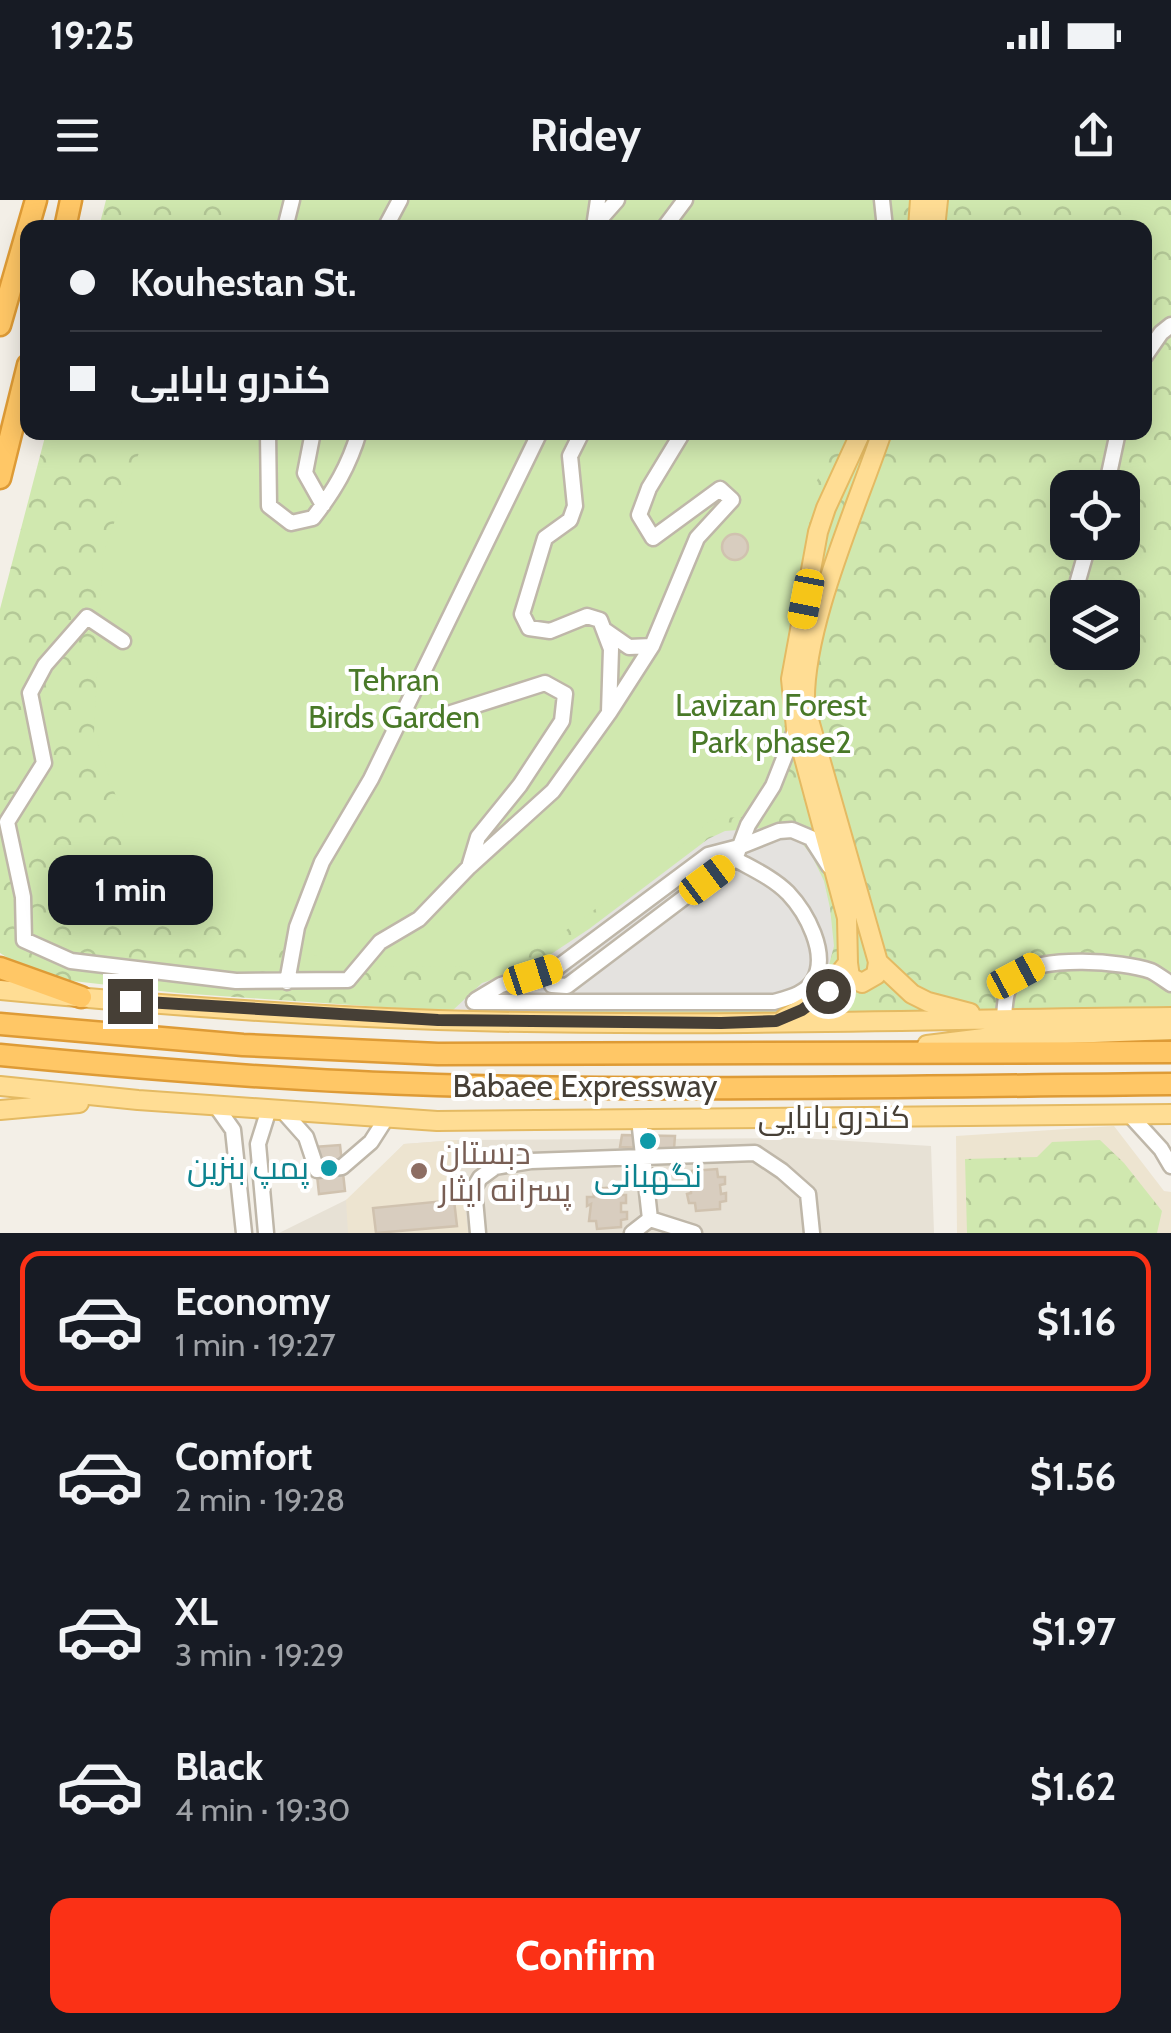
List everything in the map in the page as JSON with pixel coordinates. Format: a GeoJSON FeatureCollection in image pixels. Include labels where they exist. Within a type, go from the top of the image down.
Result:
{"type":"FeatureCollection","features":[{"type":"Feature","properties":{"kind":"highway"},"geometry":{"type":"LineString","coordinates":[[0,324],[20,253]]}},
{"type":"Feature","properties":{"kind":"highway"},"geometry":{"type":"LineString","coordinates":[[0,478],[20,397]]}},
{"type":"Feature","properties":{"kind":"highway"},"geometry":{"type":"LineString","coordinates":[[0,968],[80,997]]}},
{"type":"Feature","properties":{"kind":"highway","name":"Babaee Expressway"},"geometry":{"type":"LineString","coordinates":[[0,1024],[243,1045],[438,1054],[1171,1052]]}},
{"type":"Feature","properties":{"kind":"highway","name":"Babaee Expressway"},"geometry":{"type":"LineString","coordinates":[[0,1055],[241,1076],[437,1085],[713,1088],[1171,1084]]}},
{"type":"Feature","properties":{"kind":"main road"},"geometry":{"type":"LineString","coordinates":[[857,440],[826,508],[791,679],[796,728],[849,930],[850,977],[862,983],[876,975],[878,962],[805,706],[807,664],[879,440]]}},
{"type":"Feature","properties":{"kind":"main road"},"geometry":{"type":"LineString","coordinates":[[826,508],[853,514]]}},
{"type":"Feature","properties":{"kind":"main road"},"geometry":{"type":"LineString","coordinates":[[878,962],[902,987],[928,1002],[997,1018]]}},
{"type":"Feature","properties":{"kind":"main road"},"geometry":{"type":"LineString","coordinates":[[776,1021],[818,999],[848,963]]}},
{"type":"Feature","properties":{"kind":"main road"},"geometry":{"type":"LineString","coordinates":[[0,990],[438,1020],[1171,1018]]}},
{"type":"Feature","properties":{"kind":"main road"},"geometry":{"type":"LineString","coordinates":[[851,1054],[992,1038],[1171,1030]]}},
{"type":"Feature","properties":{"kind":"main road"},"geometry":{"type":"LineString","coordinates":[[0,1086],[147,1101]]}},
{"type":"Feature","properties":{"kind":"main road"},"geometry":{"type":"LineString","coordinates":[[0,1110],[147,1101]]}},
{"type":"Feature","properties":{"kind":"main road","name":"کندرو بابایی"},"geometry":{"type":"LineString","coordinates":[[147,1101],[437,1121],[1171,1114]]}},
{"type":"Feature","properties":{"kind":"street"},"geometry":{"type":"LineString","coordinates":[[600,220],[617,200]]}},
{"type":"Feature","properties":{"kind":"street"},"geometry":{"type":"LineString","coordinates":[[1152,345],[1171,326]]}},
{"type":"Feature","properties":{"kind":"street"},"geometry":{"type":"LineString","coordinates":[[268,440],[269,506],[291,523],[314,518],[350,463],[356,440]]}},
{"type":"Feature","properties":{"kind":"street"},"geometry":{"type":"LineString","coordinates":[[311,440],[305,473],[323,506]]}},
{"type":"Feature","properties":{"kind":"street"},"geometry":{"type":"LineString","coordinates":[[287,982],[297,927],[322,862],[372,779],[536,440]]}},
{"type":"Feature","properties":{"kind":"street"},"geometry":{"type":"LineString","coordinates":[[578,440],[570,456],[575,506],[570,520],[545,538],[522,614],[529,628],[550,631],[586,616],[600,620],[611,649],[609,713]]}},
{"type":"Feature","properties":{"kind":"street"},"geometry":{"type":"LineString","coordinates":[[124,641],[88,617],[46,665],[30,694],[44,764],[7,822],[23,897],[24,940],[72,961],[236,981],[348,980],[380,942],[420,919],[469,868],[553,792],[652,646],[697,538],[732,500],[720,489],[653,538],[639,515],[649,488],[678,440]]}},
{"type":"Feature","properties":{"kind":"street"},"geometry":{"type":"LineString","coordinates":[[1110,470],[1116,440]]}},
{"type":"Feature","properties":{"kind":"street"},"geometry":{"type":"LineString","coordinates":[[606,630],[630,646],[652,646]]}},
{"type":"Feature","properties":{"kind":"street"},"geometry":{"type":"LineString","coordinates":[[448,714],[545,684],[565,694],[562,721],[520,786],[478,837],[469,868]]}},
{"type":"Feature","properties":{"kind":"street"},"geometry":{"type":"LineString","coordinates":[[737,853],[748,825],[773,786],[796,728]]}},
{"type":"Feature","properties":{"kind":"street"},"geometry":{"type":"LineString","coordinates":[[558,966],[551,976],[552,985],[567,986],[737,853],[779,831],[802,832],[811,838],[839,884]]}},
{"type":"Feature","properties":{"kind":"street"},"geometry":{"type":"LineString","coordinates":[[737,853],[791,896],[815,938],[820,958],[814,980],[797,996],[774,1002],[474,1002],[501,985],[558,966],[708,855],[737,853]]}},
{"type":"Feature","properties":{"kind":"street"},"geometry":{"type":"LineString","coordinates":[[997,1018],[1016,976],[1038,964],[1098,963],[1150,971],[1171,984]]}},
{"type":"Feature","properties":{"kind":"street"},"geometry":{"type":"LineString","coordinates":[[216,1106],[233,1130],[244,1233]]}},
{"type":"Feature","properties":{"kind":"street"},"geometry":{"type":"LineString","coordinates":[[266,1233],[258,1144],[275,1110],[306,1137],[316,1170],[342,1166],[370,1142],[387,1117]]}},
{"type":"Feature","properties":{"kind":"street"},"geometry":{"type":"LineString","coordinates":[[1129,1114],[1171,1166]]}},
{"type":"Feature","properties":{"kind":"street"},"geometry":{"type":"LineString","coordinates":[[640,1118],[650,1219]]}},
{"type":"Feature","properties":{"kind":"street"},"geometry":{"type":"LineString","coordinates":[[478,1233],[474,1188],[495,1167],[531,1161],[754,1153],[808,1194],[812,1233]]}},
{"type":"Feature","properties":{"kind":"street"},"geometry":{"type":"LineString","coordinates":[[632,1233],[650,1219]]}},
{"type":"Feature","properties":{"kind":"street"},"geometry":{"type":"LineString","coordinates":[[650,1219],[694,1233]]}},
{"type":"Feature","properties":{"kind":"shaded area"},"geometry":{"type":"Polygon","coordinates":[[[777,827],[801,842],[812,856],[824,881],[830,908],[834,946],[829,965],[819,986],[800,1001],[777,1009],[452,1011],[482,983],[533,966],[589,929],[708,839],[725,831],[777,827]]]}},
{"type":"Feature","properties":{"kind":"shaded area"},"geometry":{"type":"Polygon","coordinates":[[[1114,1126],[1164,1191],[1171,1192],[1171,1233],[957,1233],[956,1136],[1114,1126]]]}},
{"type":"Feature","properties":{"kind":"shaded area"},"geometry":{"type":"Polygon","coordinates":[[[800,1138],[931,1146],[934,1233],[279,1233],[352,1197],[404,1144],[457,1140],[800,1138]]]}},
{"type":"Feature","properties":{"kind":"shaded area","name":"دبستان پسرانه ایثار"},"geometry":{"type":"Polygon","coordinates":[[[457,1140],[468,1233],[348,1233],[346,1200],[404,1144],[457,1140]]]}},
{"type":"Feature","properties":{"kind":"green space","name":"Lavizan Forest Park phase2"},"geometry":{"type":"Polygon","coordinates":[[[106,200],[1171,200],[1171,1007],[776,1013],[439,1011],[178,993],[38,977],[0,953],[0,609],[44,440],[1152,440],[1152,220],[101,220],[106,200]]]}},
{"type":"Feature","properties":{"kind":"green space"},"geometry":{"type":"Polygon","coordinates":[[[237,200],[906,200],[902,220],[227,220],[237,200]]]}},
{"type":"Feature","properties":{"kind":"green space","name":"Tehran Birds Garden"},"geometry":{"type":"Polygon","coordinates":[[[144,440],[839,440],[815,484],[800,589],[783,670],[786,720],[777,759],[768,783],[748,812],[742,817],[707,823],[674,852],[547,944],[512,958],[476,966],[377,967],[271,947],[169,896],[128,831],[94,733],[103,554],[144,440]]]}},
{"type":"Feature","properties":{"kind":"green space"},"geometry":{"type":"Polygon","coordinates":[[[1100,1140],[1162,1211],[1157,1233],[967,1233],[965,1159],[1037,1157],[1052,1142],[1100,1140]]]}},
{"type":"Feature","properties":{"kind":"building"},"geometry":{"type":"Polygon","coordinates":[[[735,534],[744,538],[748,547],[744,556],[735,560],[726,556],[722,547],[726,538],[735,534]]]}},
{"type":"Feature","properties":{"kind":"building","name":"نگهبانی"},"geometry":{"type":"Polygon","coordinates":[[[622,1135],[675,1136],[674,1149],[620,1147],[622,1135]]]}},
{"type":"Feature","properties":{"kind":"building","name":"پمپ بنزین"},"geometry":{"type":"Polygon","coordinates":[[[340,1145],[345,1191],[319,1194],[314,1147],[340,1145]]]}},
{"type":"Feature","properties":{"kind":"building"},"geometry":{"type":"Polygon","coordinates":[[[717,1169],[718,1177],[725,1177],[725,1184],[720,1185],[726,1201],[720,1202],[720,1209],[696,1211],[695,1203],[689,1203],[687,1194],[691,1193],[691,1186],[686,1187],[686,1179],[693,1178],[692,1171],[717,1169]]]}},
{"type":"Feature","properties":{"kind":"building"},"geometry":{"type":"Polygon","coordinates":[[[617,1187],[619,1195],[626,1195],[621,1212],[627,1212],[627,1219],[621,1220],[621,1227],[597,1229],[596,1221],[589,1221],[591,1204],[587,1206],[587,1197],[594,1197],[593,1189],[617,1187]]]}},
{"type":"Feature","properties":{"kind":"building","name":"دبستان پسرانه ایثار"},"geometry":{"type":"Polygon","coordinates":[[[454,1200],[457,1226],[376,1233],[373,1208],[454,1200]]]}},
{"type":"Feature","properties":{"kind":"place","name":"نگهبانی"},"geometry":{"type":"Point","coordinates":[648,1141]}},
{"type":"Feature","properties":{"kind":"place","name":"پمپ بنزین"},"geometry":{"type":"Point","coordinates":[329,1168]}},
{"type":"Feature","properties":{"kind":"place","name":"دبستان پسرانه ایثار"},"geometry":{"type":"Point","coordinates":[419,1171]}},
{"type":"Feature","properties":{"kind":"route"},"geometry":{"type":"LineString","coordinates":[[130,1001],[438,1020],[721,1023],[776,1021],[802,1010],[828,991]]}}]}
